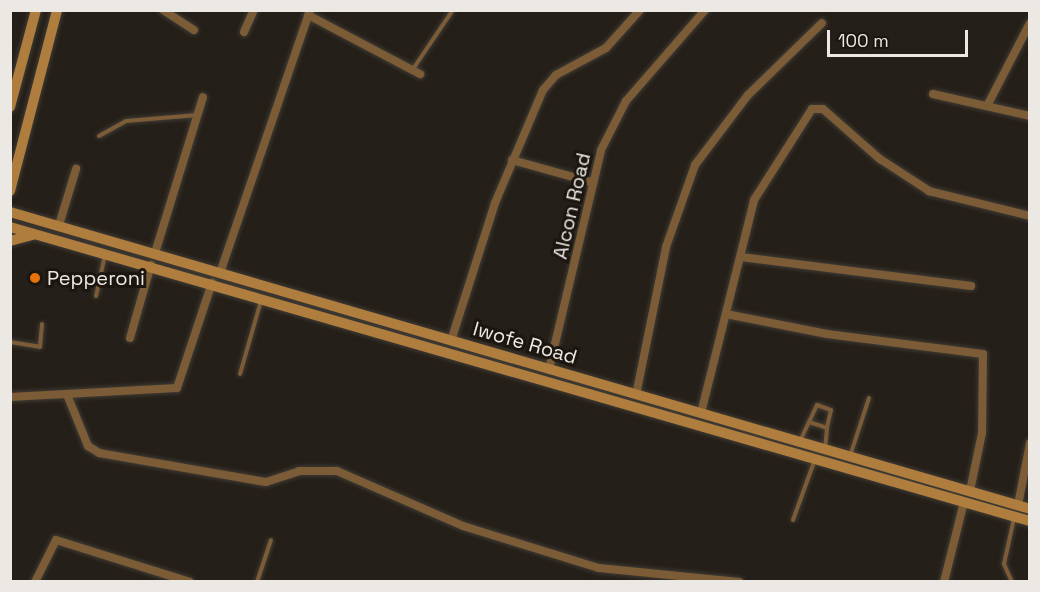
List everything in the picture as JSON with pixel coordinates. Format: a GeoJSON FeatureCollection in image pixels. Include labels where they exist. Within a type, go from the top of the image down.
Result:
{"type":"FeatureCollection","features":[{"type":"Feature","properties":{"kind":"street"},"geometry":{"type":"LineString","coordinates":[[10,107],[36,10]]}},
{"type":"Feature","properties":{"kind":"street"},"geometry":{"type":"LineString","coordinates":[[10,191],[57,10]]}},
{"type":"Feature","properties":{"kind":"street"},"geometry":{"type":"LineString","coordinates":[[163,10],[194,30]]}},
{"type":"Feature","properties":{"kind":"street"},"geometry":{"type":"LineString","coordinates":[[244,32],[254,10]]}},
{"type":"Feature","properties":{"kind":"street"},"geometry":{"type":"LineString","coordinates":[[451,341],[512,160],[548,82],[598,54],[640,10]]}},
{"type":"Feature","properties":{"kind":"street","name":"Alcon Road"},"geometry":{"type":"LineString","coordinates":[[549,369],[591,182],[618,112],[705,10]]}},
{"type":"Feature","properties":{"kind":"street"},"geometry":{"type":"LineString","coordinates":[[220,273],[309,13],[416,72]]}},
{"type":"Feature","properties":{"kind":"street"},"geometry":{"type":"LineString","coordinates":[[636,395],[666,247],[695,165],[748,95],[822,23]]}},
{"type":"Feature","properties":{"kind":"street"},"geometry":{"type":"LineString","coordinates":[[987,106],[1029,23]]}},
{"type":"Feature","properties":{"kind":"street"},"geometry":{"type":"LineString","coordinates":[[933,94],[1029,116]]}},
{"type":"Feature","properties":{"kind":"street"},"geometry":{"type":"LineString","coordinates":[[155,253],[203,97]]}},
{"type":"Feature","properties":{"kind":"street"},"geometry":{"type":"LineString","coordinates":[[701,413],[754,200],[798,125],[815,108],[920,186],[1029,216]]}},
{"type":"Feature","properties":{"kind":"street"},"geometry":{"type":"LineString","coordinates":[[512,160],[591,182]]}},
{"type":"Feature","properties":{"kind":"street"},"geometry":{"type":"LineString","coordinates":[[59,225],[76,169]]}},
{"type":"Feature","properties":{"kind":"street","name":"Iwofe Road"},"geometry":{"type":"LineString","coordinates":[[10,212],[1029,508]]}},
{"type":"Feature","properties":{"kind":"street","name":"Iwofe Road"},"geometry":{"type":"LineString","coordinates":[[10,227],[151,264],[1029,521]]}},
{"type":"Feature","properties":{"kind":"street"},"geometry":{"type":"LineString","coordinates":[[10,241],[39,234]]}},
{"type":"Feature","properties":{"kind":"street"},"geometry":{"type":"LineString","coordinates":[[741,257],[971,286]]}},
{"type":"Feature","properties":{"kind":"street"},"geometry":{"type":"LineString","coordinates":[[130,338],[151,264]]}},
{"type":"Feature","properties":{"kind":"street"},"geometry":{"type":"LineString","coordinates":[[10,397],[68,397],[177,388],[212,283]]}},
{"type":"Feature","properties":{"kind":"street"},"geometry":{"type":"LineString","coordinates":[[726,315],[827,334],[983,354],[982,434],[969,491]]}},
{"type":"Feature","properties":{"kind":"street"},"geometry":{"type":"LineString","coordinates":[[68,397],[88,446],[99,453],[266,482],[300,471],[337,471],[463,526],[599,568],[739,582]]}},
{"type":"Feature","properties":{"kind":"street"},"geometry":{"type":"LineString","coordinates":[[1018,505],[1029,443]]}},
{"type":"Feature","properties":{"kind":"street"},"geometry":{"type":"LineString","coordinates":[[944,582],[964,502]]}},
{"type":"Feature","properties":{"kind":"street"},"geometry":{"type":"LineString","coordinates":[[35,582],[56,540],[190,582]]}},
{"type":"Feature","properties":{"kind":"lane"},"geometry":{"type":"LineString","coordinates":[[416,72],[453,10]]}},
{"type":"Feature","properties":{"kind":"lane"},"geometry":{"type":"LineString","coordinates":[[99,136],[126,121],[199,116]]}},
{"type":"Feature","properties":{"kind":"lane"},"geometry":{"type":"LineString","coordinates":[[96,296],[106,252]]}},
{"type":"Feature","properties":{"kind":"lane"},"geometry":{"type":"LineString","coordinates":[[240,374],[262,297]]}},
{"type":"Feature","properties":{"kind":"lane"},"geometry":{"type":"LineString","coordinates":[[10,342],[40,347],[42,324]]}},
{"type":"Feature","properties":{"kind":"lane"},"geometry":{"type":"LineString","coordinates":[[850,457],[869,398]]}},
{"type":"Feature","properties":{"kind":"lane"},"geometry":{"type":"LineString","coordinates":[[800,442],[815,405],[830,409],[824,449]]}},
{"type":"Feature","properties":{"kind":"lane"},"geometry":{"type":"LineString","coordinates":[[808,422],[827,428]]}},
{"type":"Feature","properties":{"kind":"lane"},"geometry":{"type":"LineString","coordinates":[[793,520],[816,458]]}},
{"type":"Feature","properties":{"kind":"lane"},"geometry":{"type":"LineString","coordinates":[[1012,582],[1004,564],[1014,517]]}},
{"type":"Feature","properties":{"kind":"lane"},"geometry":{"type":"LineString","coordinates":[[256,582],[271,540]]}},
{"type":"Feature","properties":{"kind":"place","name":"Pepperoni"},"geometry":{"type":"Point","coordinates":[35,278]}}]}
